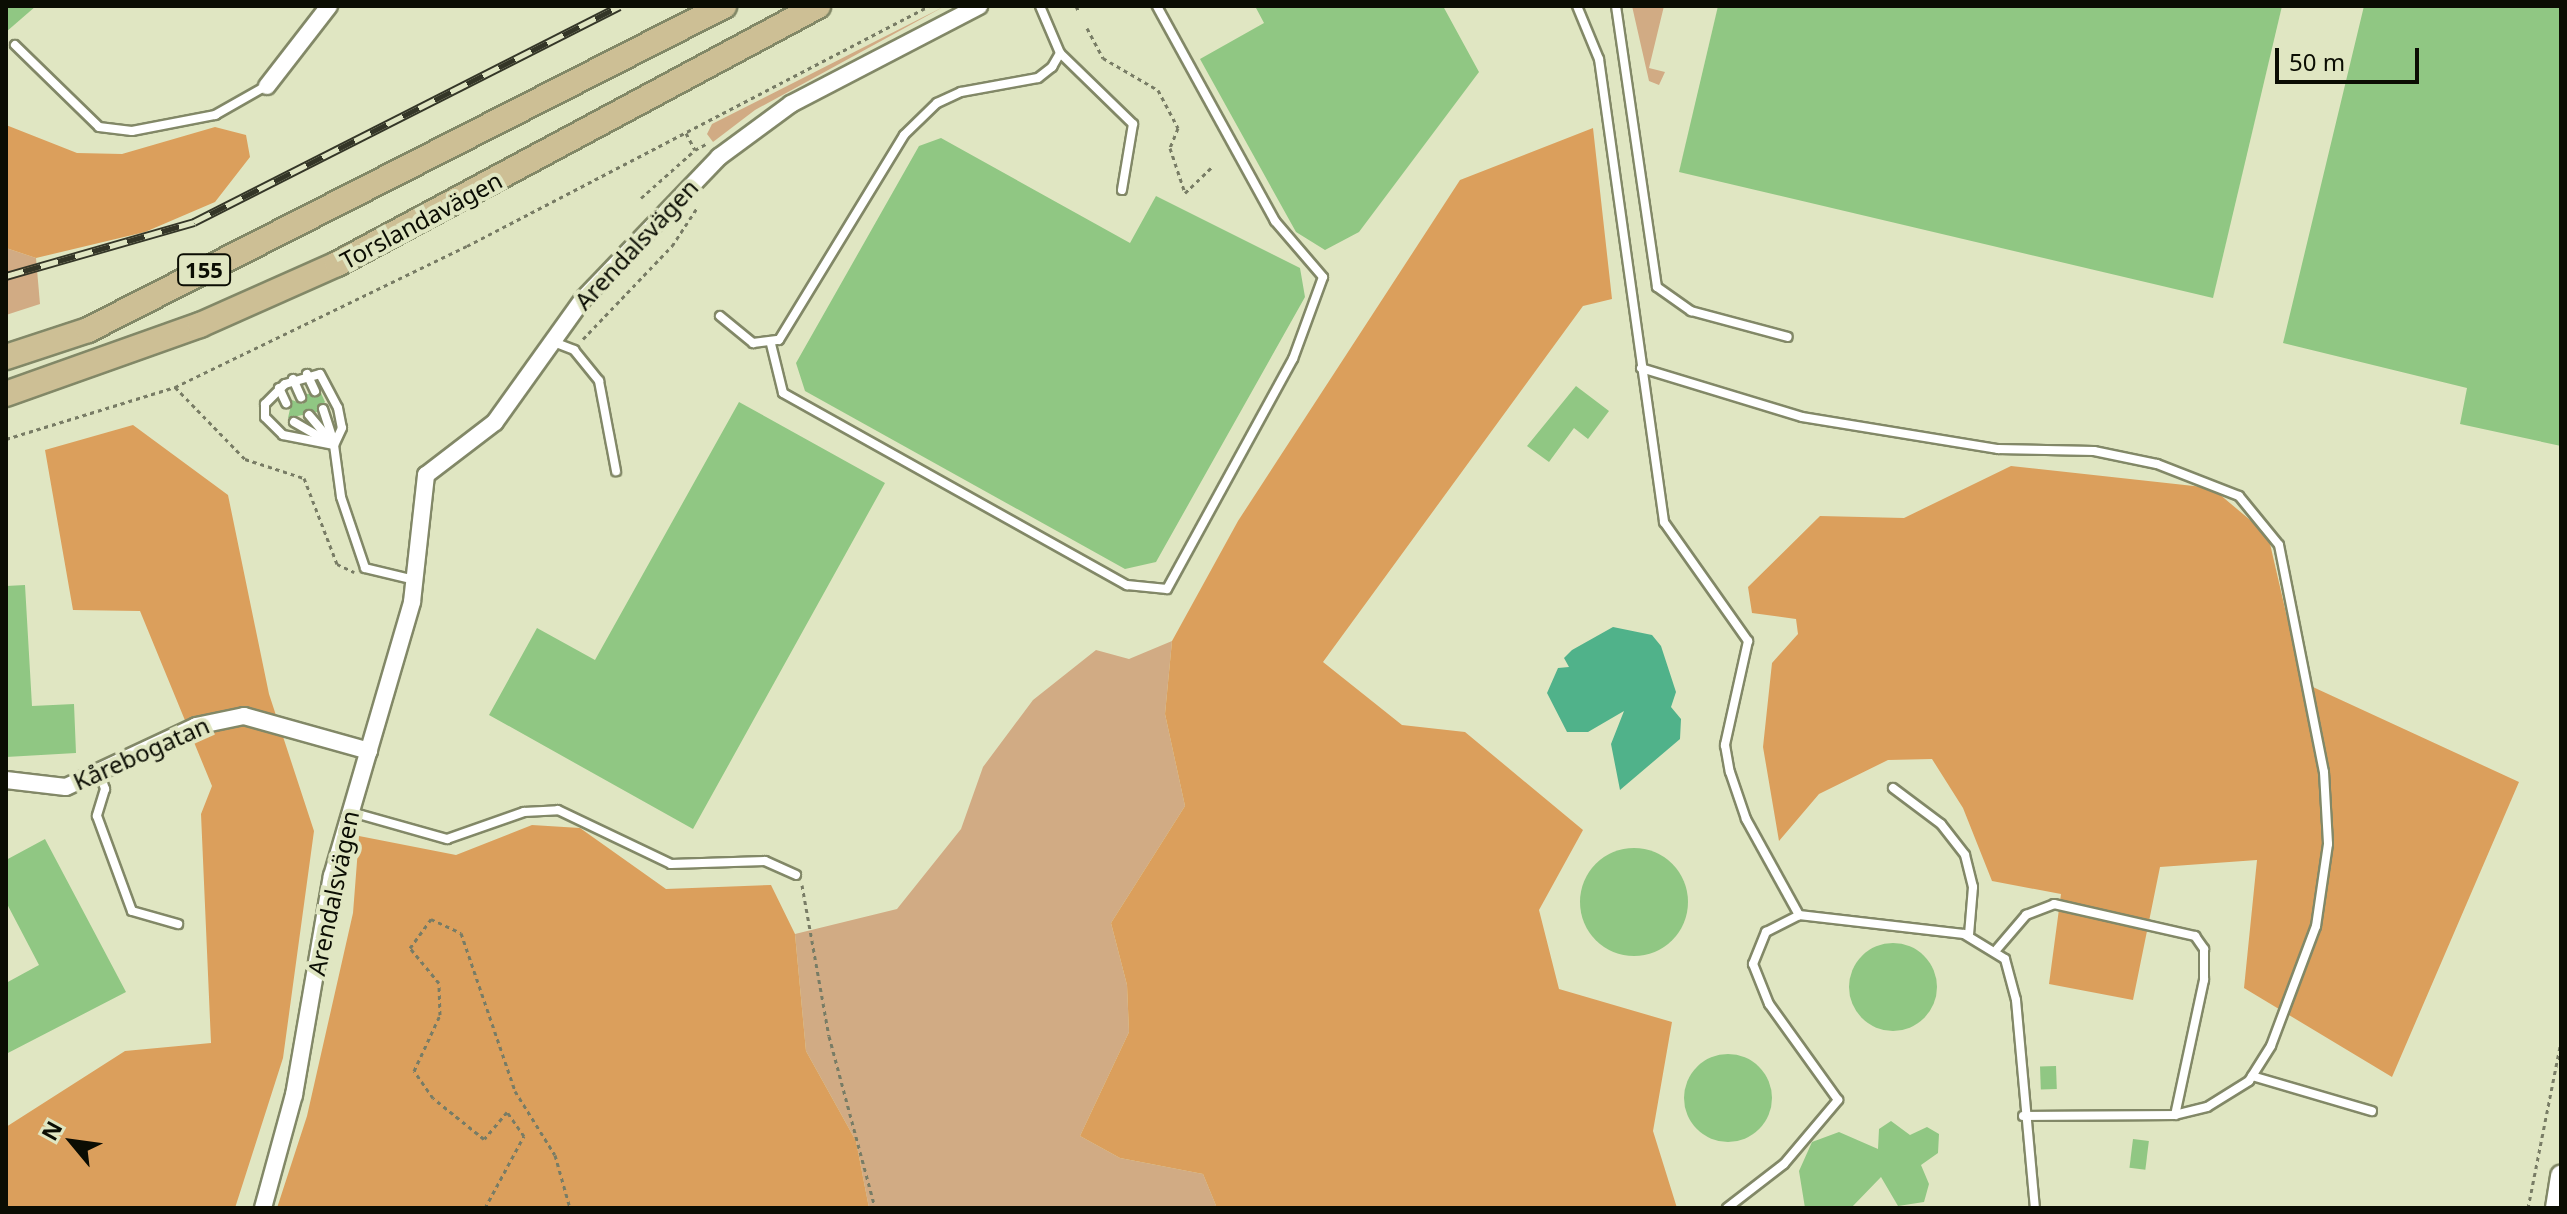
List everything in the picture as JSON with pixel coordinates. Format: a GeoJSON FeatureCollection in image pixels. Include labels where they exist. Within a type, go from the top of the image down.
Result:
{"type":"FeatureCollection","features":[{"type":"Feature","properties":{"kind":"main road","name":"155"},"geometry":{"type":"LineString","coordinates":[[6,357],[88,330],[724,6]]}},
{"type":"Feature","properties":{"kind":"main road","name":"Torslandavägen"},"geometry":{"type":"LineString","coordinates":[[6,394],[200,325],[337,264],[818,6]]}},
{"type":"Feature","properties":{"kind":"street"},"geometry":{"type":"LineString","coordinates":[[267,86],[329,6]]}},
{"type":"Feature","properties":{"kind":"street","name":"Arendalsvägen"},"geometry":{"type":"LineString","coordinates":[[263,1208],[294,1095],[350,812],[416,580],[426,475],[495,422],[551,341],[658,215],[749,132],[979,6]]}},
{"type":"Feature","properties":{"kind":"street","name":"Kårebogatan"},"geometry":{"type":"LineString","coordinates":[[6,780],[66,787],[100,775],[196,726],[244,716],[369,751]]}},
{"type":"Feature","properties":{"kind":"street"},"geometry":{"type":"LineString","coordinates":[[2556,1208],[2561,1175]]}},
{"type":"Feature","properties":{"kind":"lane"},"geometry":{"type":"LineString","coordinates":[[1040,6],[1060,53],[1133,124],[1122,190]]}},
{"type":"Feature","properties":{"kind":"lane"},"geometry":{"type":"LineString","coordinates":[[1060,53],[1038,78],[937,103],[904,135],[771,344],[783,393],[1127,585],[1167,589],[1293,359],[1323,277],[1275,221],[1157,6]]}},
{"type":"Feature","properties":{"kind":"lane"},"geometry":{"type":"LineString","coordinates":[[1577,6],[1599,59],[1664,522],[1748,641],[1725,745],[1730,772],[1746,819],[1799,915]]}},
{"type":"Feature","properties":{"kind":"lane"},"geometry":{"type":"LineString","coordinates":[[1616,6],[1657,287],[1691,311],[1788,337]]}},
{"type":"Feature","properties":{"kind":"lane"},"geometry":{"type":"LineString","coordinates":[[15,45],[99,127],[132,131],[215,115],[267,86]]}},
{"type":"Feature","properties":{"kind":"lane"},"geometry":{"type":"LineString","coordinates":[[720,316],[753,343],[771,344]]}},
{"type":"Feature","properties":{"kind":"lane"},"geometry":{"type":"LineString","coordinates":[[551,341],[574,350],[599,381],[616,471]]}},
{"type":"Feature","properties":{"kind":"lane"},"geometry":{"type":"LineString","coordinates":[[1641,368],[1802,417],[1998,449],[2112,454],[2210,480],[2252,506],[2282,559],[2324,772],[2328,844],[2316,926],[2271,1046],[2252,1076],[2217,1103],[2175,1115],[2023,1116]]}},
{"type":"Feature","properties":{"kind":"lane"},"geometry":{"type":"LineString","coordinates":[[307,374],[315,391]]}},
{"type":"Feature","properties":{"kind":"lane"},"geometry":{"type":"LineString","coordinates":[[320,374],[331,387],[342,428],[334,445],[272,428],[265,404],[279,388],[293,379],[320,374]]}},
{"type":"Feature","properties":{"kind":"lane"},"geometry":{"type":"LineString","coordinates":[[293,379],[301,397]]}},
{"type":"Feature","properties":{"kind":"lane"},"geometry":{"type":"LineString","coordinates":[[279,388],[286,403]]}},
{"type":"Feature","properties":{"kind":"lane"},"geometry":{"type":"LineString","coordinates":[[323,409],[334,445],[341,497],[365,568],[416,580]]}},
{"type":"Feature","properties":{"kind":"lane"},"geometry":{"type":"LineString","coordinates":[[310,418],[334,445]]}},
{"type":"Feature","properties":{"kind":"lane"},"geometry":{"type":"LineString","coordinates":[[294,422],[334,445]]}},
{"type":"Feature","properties":{"kind":"lane"},"geometry":{"type":"LineString","coordinates":[[100,775],[105,789],[97,816],[132,911],[178,924]]}},
{"type":"Feature","properties":{"kind":"lane"},"geometry":{"type":"LineString","coordinates":[[1893,788],[1941,824],[1965,855],[1973,887],[1969,935]]}},
{"type":"Feature","properties":{"kind":"lane"},"geometry":{"type":"LineString","coordinates":[[350,812],[447,839],[524,812],[558,810],[671,864],[765,861],[796,875]]}},
{"type":"Feature","properties":{"kind":"lane"},"geometry":{"type":"LineString","coordinates":[[1997,949],[2026,915],[2054,904],[2195,936],[2204,949],[2204,980],[2175,1115]]}},
{"type":"Feature","properties":{"kind":"lane"},"geometry":{"type":"LineString","coordinates":[[1727,1208],[1784,1164],[1838,1100],[1769,1004],[1753,964],[1766,932],[1799,915],[1969,935],[1997,949],[2014,981],[2023,1116],[2035,1208]]}},
{"type":"Feature","properties":{"kind":"lane"},"geometry":{"type":"LineString","coordinates":[[2252,1076],[2372,1111]]}},
{"type":"Feature","properties":{"kind":"path"},"geometry":{"type":"LineString","coordinates":[[6,439],[175,387],[467,246],[929,6]]}},
{"type":"Feature","properties":{"kind":"path"},"geometry":{"type":"LineString","coordinates":[[1076,6],[1079,12]]}},
{"type":"Feature","properties":{"kind":"path"},"geometry":{"type":"LineString","coordinates":[[1087,28],[1103,58],[1158,90],[1178,128],[1170,148],[1185,193],[1213,166]]}},
{"type":"Feature","properties":{"kind":"path"},"geometry":{"type":"LineString","coordinates":[[641,198],[695,150]]}},
{"type":"Feature","properties":{"kind":"path"},"geometry":{"type":"LineString","coordinates":[[664,237],[672,246]]}},
{"type":"Feature","properties":{"kind":"path"},"geometry":{"type":"LineString","coordinates":[[175,387],[245,459],[304,478],[337,564],[350,573],[365,568]]}},
{"type":"Feature","properties":{"kind":"path"},"geometry":{"type":"LineString","coordinates":[[796,875],[813,920],[829,1036],[875,1208]]}},
{"type":"Feature","properties":{"kind":"path"},"geometry":{"type":"LineString","coordinates":[[485,1208],[524,1136],[507,1112],[484,1139],[433,1098],[414,1071],[440,1015],[439,983],[410,948],[431,919],[461,933],[515,1091],[555,1155],[570,1208]]}},
{"type":"Feature","properties":{"kind":"path"},"geometry":{"type":"LineString","coordinates":[[2528,1208],[2561,1041]]}},
{"type":"Feature","properties":{"kind":"shaded area"},"geometry":{"type":"Polygon","coordinates":[[[945,6],[755,110],[713,142],[707,134],[712,124],[945,6]]]}},
{"type":"Feature","properties":{"kind":"shaded area"},"geometry":{"type":"Polygon","coordinates":[[[1632,6],[1664,6],[1649,68],[1665,72],[1659,85],[1649,81],[1632,6]]]}},
{"type":"Feature","properties":{"kind":"shaded area"},"geometry":{"type":"Polygon","coordinates":[[[6,125],[77,153],[122,154],[215,127],[246,135],[250,157],[215,202],[145,232],[36,258],[6,248],[6,125]]]}},
{"type":"Feature","properties":{"kind":"shaded area"},"geometry":{"type":"Polygon","coordinates":[[[1593,128],[1612,299],[1583,306],[1323,662],[1402,725],[1465,732],[1583,830],[1539,910],[1559,989],[1672,1022],[1653,1131],[1677,1208],[1217,1208],[1203,1174],[1120,1158],[1080,1136],[1129,1032],[1127,985],[1111,923],[1185,806],[1165,714],[1172,641],[1238,521],[1460,180],[1593,128]]]}},
{"type":"Feature","properties":{"kind":"shaded area"},"geometry":{"type":"Polygon","coordinates":[[[6,248],[36,258],[40,304],[6,315],[6,248]]]}},
{"type":"Feature","properties":{"kind":"shaded area"},"geometry":{"type":"Polygon","coordinates":[[[133,425],[228,495],[269,694],[314,831],[283,1058],[235,1208],[6,1208],[6,1127],[125,1051],[211,1043],[201,814],[212,786],[140,611],[73,610],[45,450],[133,425]]]}},
{"type":"Feature","properties":{"kind":"shaded area"},"geometry":{"type":"Polygon","coordinates":[[[2011,466],[2212,488],[2268,535],[2302,682],[2519,782],[2392,1077],[2244,988],[2257,860],[2160,867],[2133,1000],[2049,984],[2061,894],[1992,881],[1963,808],[1932,759],[1888,760],[1819,794],[1779,841],[1763,747],[1772,663],[1798,634],[1796,619],[1752,613],[1748,587],[1820,516],[1904,518],[2011,466]]]}},
{"type":"Feature","properties":{"kind":"shaded area"},"geometry":{"type":"Polygon","coordinates":[[[1613,627],[1652,635],[1661,646],[1676,692],[1671,707],[1681,719],[1680,739],[1620,790],[1611,744],[1624,711],[1588,732],[1567,732],[1547,693],[1558,668],[1569,667],[1564,658],[1572,650],[1613,627]]]}},
{"type":"Feature","properties":{"kind":"shaded area"},"geometry":{"type":"Polygon","coordinates":[[[1172,641],[1165,714],[1185,806],[1111,923],[1127,985],[1129,1032],[1080,1136],[1120,1158],[1203,1174],[1217,1208],[869,1208],[856,1141],[806,1051],[795,934],[897,909],[961,829],[983,767],[1033,700],[1096,650],[1129,659],[1172,641]]]}},
{"type":"Feature","properties":{"kind":"shaded area"},"geometry":{"type":"Polygon","coordinates":[[[532,825],[580,828],[666,889],[771,885],[795,934],[806,1051],[856,1141],[869,1208],[277,1208],[307,1116],[353,913],[359,836],[456,855],[532,825]]]}},
{"type":"Feature","properties":{"kind":"building"},"geometry":{"type":"Polygon","coordinates":[[[6,6],[36,6],[6,32],[6,6]]]}},
{"type":"Feature","properties":{"kind":"building"},"geometry":{"type":"Polygon","coordinates":[[[1255,6],[1443,6],[1479,72],[1359,232],[1325,250],[1296,232],[1200,59],[1264,23],[1255,6]]]}},
{"type":"Feature","properties":{"kind":"building"},"geometry":{"type":"Polygon","coordinates":[[[1718,6],[2282,6],[2213,298],[1679,172],[1718,6]]]}},
{"type":"Feature","properties":{"kind":"building"},"geometry":{"type":"Polygon","coordinates":[[[2364,6],[2561,6],[2561,446],[2460,424],[2467,388],[2283,343],[2364,6]]]}},
{"type":"Feature","properties":{"kind":"building"},"geometry":{"type":"Polygon","coordinates":[[[941,138],[1130,243],[1156,196],[1300,268],[1305,297],[1156,562],[1125,569],[805,391],[796,363],[919,146],[941,138]]]}},
{"type":"Feature","properties":{"kind":"building"},"geometry":{"type":"Polygon","coordinates":[[[1576,386],[1609,411],[1588,439],[1574,428],[1549,462],[1527,446],[1576,386]]]}},
{"type":"Feature","properties":{"kind":"building"},"geometry":{"type":"Polygon","coordinates":[[[321,393],[325,402],[317,412],[288,418],[292,400],[303,404],[307,394],[321,393]]]}},
{"type":"Feature","properties":{"kind":"building"},"geometry":{"type":"Polygon","coordinates":[[[739,402],[885,483],[693,829],[489,715],[537,628],[595,660],[739,402]]]}},
{"type":"Feature","properties":{"kind":"building"},"geometry":{"type":"Polygon","coordinates":[[[25,585],[32,706],[74,704],[76,753],[6,757],[6,586],[25,585]]]}},
{"type":"Feature","properties":{"kind":"building"},"geometry":{"type":"Polygon","coordinates":[[[45,839],[126,992],[6,1054],[6,983],[39,965],[6,902],[6,860],[45,839]]]}},
{"type":"Feature","properties":{"kind":"building"},"geometry":{"type":"Polygon","coordinates":[[[1634,848],[1655,852],[1672,864],[1684,881],[1688,902],[1684,923],[1672,940],[1655,952],[1634,956],[1613,952],[1596,940],[1584,923],[1580,902],[1584,881],[1596,864],[1613,852],[1634,848]]]}},
{"type":"Feature","properties":{"kind":"building"},"geometry":{"type":"Polygon","coordinates":[[[1893,943],[1910,946],[1924,956],[1934,970],[1937,987],[1934,1004],[1924,1018],[1910,1028],[1893,1031],[1876,1028],[1862,1018],[1852,1004],[1849,987],[1852,970],[1862,956],[1876,946],[1893,943]]]}},
{"type":"Feature","properties":{"kind":"building"},"geometry":{"type":"Polygon","coordinates":[[[1728,1054],[1745,1057],[1759,1067],[1769,1081],[1772,1098],[1769,1115],[1759,1129],[1745,1139],[1728,1142],[1711,1139],[1697,1129],[1687,1115],[1684,1098],[1687,1081],[1697,1067],[1711,1057],[1728,1054]]]}},
{"type":"Feature","properties":{"kind":"building"},"geometry":{"type":"Polygon","coordinates":[[[2056,1066],[2057,1089],[2041,1090],[2040,1067],[2056,1066]]]}},
{"type":"Feature","properties":{"kind":"building"},"geometry":{"type":"Polygon","coordinates":[[[1891,1121],[1910,1135],[1927,1127],[1939,1134],[1938,1153],[1921,1165],[1929,1184],[1924,1202],[1898,1206],[1881,1177],[1851,1208],[1805,1208],[1799,1171],[1812,1142],[1839,1132],[1878,1149],[1879,1129],[1891,1121]]]}},
{"type":"Feature","properties":{"kind":"building"},"geometry":{"type":"Polygon","coordinates":[[[2133,1139],[2149,1141],[2145,1170],[2129,1168],[2133,1139]]]}},
{"type":"Feature","properties":{"kind":"railway"},"geometry":{"type":"LineString","coordinates":[[6,276],[194,222],[619,6]]}}]}
